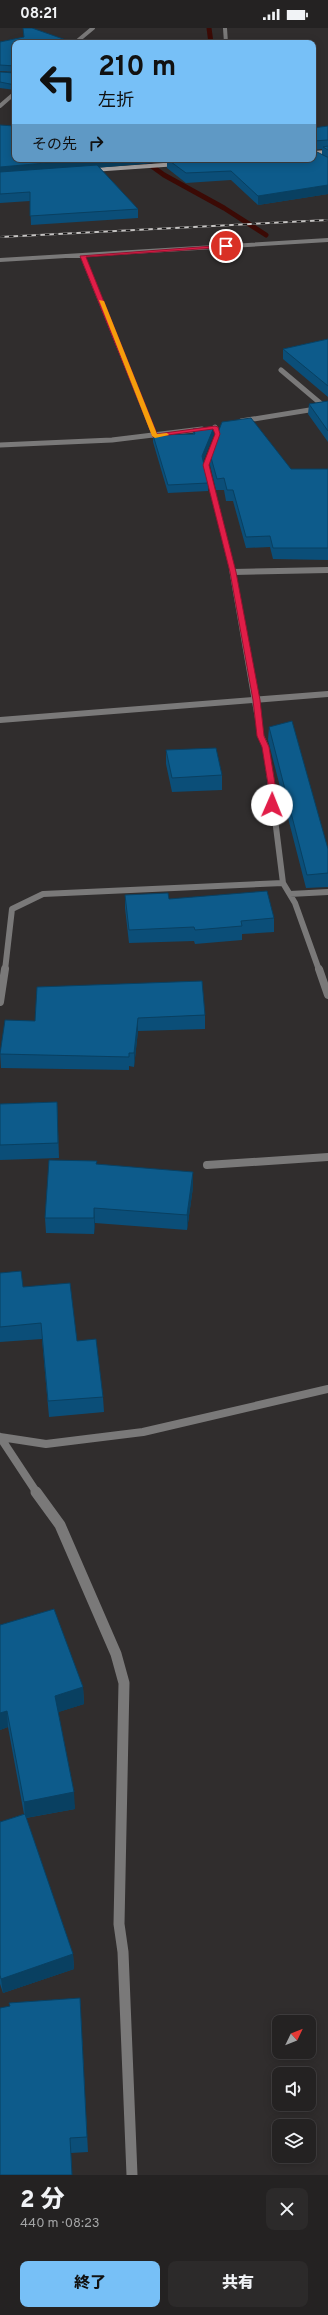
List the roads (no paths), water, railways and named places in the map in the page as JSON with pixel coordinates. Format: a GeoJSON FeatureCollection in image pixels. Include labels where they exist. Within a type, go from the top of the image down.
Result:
{"type":"FeatureCollection","features":[{"type":"Feature","properties":{"kind":"main road"},"geometry":{"type":"LineString","coordinates":[[316,154],[328,152]]}},
{"type":"Feature","properties":{"kind":"main road"},"geometry":{"type":"LineString","coordinates":[[90,170],[186,163]]}},
{"type":"Feature","properties":{"kind":"street"},"geometry":{"type":"LineString","coordinates":[[79,40],[93,28]]}},
{"type":"Feature","properties":{"kind":"street"},"geometry":{"type":"LineString","coordinates":[[225,28],[226,40]]}},
{"type":"Feature","properties":{"kind":"street"},"geometry":{"type":"LineString","coordinates":[[0,106],[12,96]]}},
{"type":"Feature","properties":{"kind":"street"},"geometry":{"type":"LineString","coordinates":[[0,260],[328,240]]}},
{"type":"Feature","properties":{"kind":"street"},"geometry":{"type":"LineString","coordinates":[[83,256],[155,436]]}},
{"type":"Feature","properties":{"kind":"street"},"geometry":{"type":"LineString","coordinates":[[281,370],[327,408]]}},
{"type":"Feature","properties":{"kind":"street"},"geometry":{"type":"LineString","coordinates":[[237,422],[327,408]]}},
{"type":"Feature","properties":{"kind":"street"},"geometry":{"type":"LineString","coordinates":[[0,445],[155,436],[222,426]]}},
{"type":"Feature","properties":{"kind":"street"},"geometry":{"type":"LineString","coordinates":[[215,427],[218,434],[206,465],[233,572],[261,736],[266,747],[273,790],[272,805],[283,883],[290,894],[328,996]]}},
{"type":"Feature","properties":{"kind":"street"},"geometry":{"type":"LineString","coordinates":[[233,572],[328,570]]}},
{"type":"Feature","properties":{"kind":"street"},"geometry":{"type":"LineString","coordinates":[[0,720],[328,694]]}},
{"type":"Feature","properties":{"kind":"street"},"geometry":{"type":"LineString","coordinates":[[0,1002],[2,997],[12,909],[43,894],[65,891],[283,883]]}},
{"type":"Feature","properties":{"kind":"street"},"geometry":{"type":"LineString","coordinates":[[290,894],[328,892]]}},
{"type":"Feature","properties":{"kind":"street"},"geometry":{"type":"LineString","coordinates":[[207,1164],[328,1157]]}},
{"type":"Feature","properties":{"kind":"street"},"geometry":{"type":"LineString","coordinates":[[0,1437],[46,1444],[143,1432],[328,1389]]}},
{"type":"Feature","properties":{"kind":"street"},"geometry":{"type":"LineString","coordinates":[[0,1437],[16,1464],[60,1525],[116,1654],[124,1683],[119,1924],[123,1952],[132,2175]]}},
{"type":"Feature","properties":{"kind":"waterway"},"geometry":{"type":"LineString","coordinates":[[209,28],[211,40]]}},
{"type":"Feature","properties":{"kind":"waterway"},"geometry":{"type":"LineString","coordinates":[[146,162],[164,175],[224,208],[266,235]]}},
{"type":"Feature","properties":{"kind":"railway"},"geometry":{"type":"LineString","coordinates":[[0,237],[328,220]]}}]}
